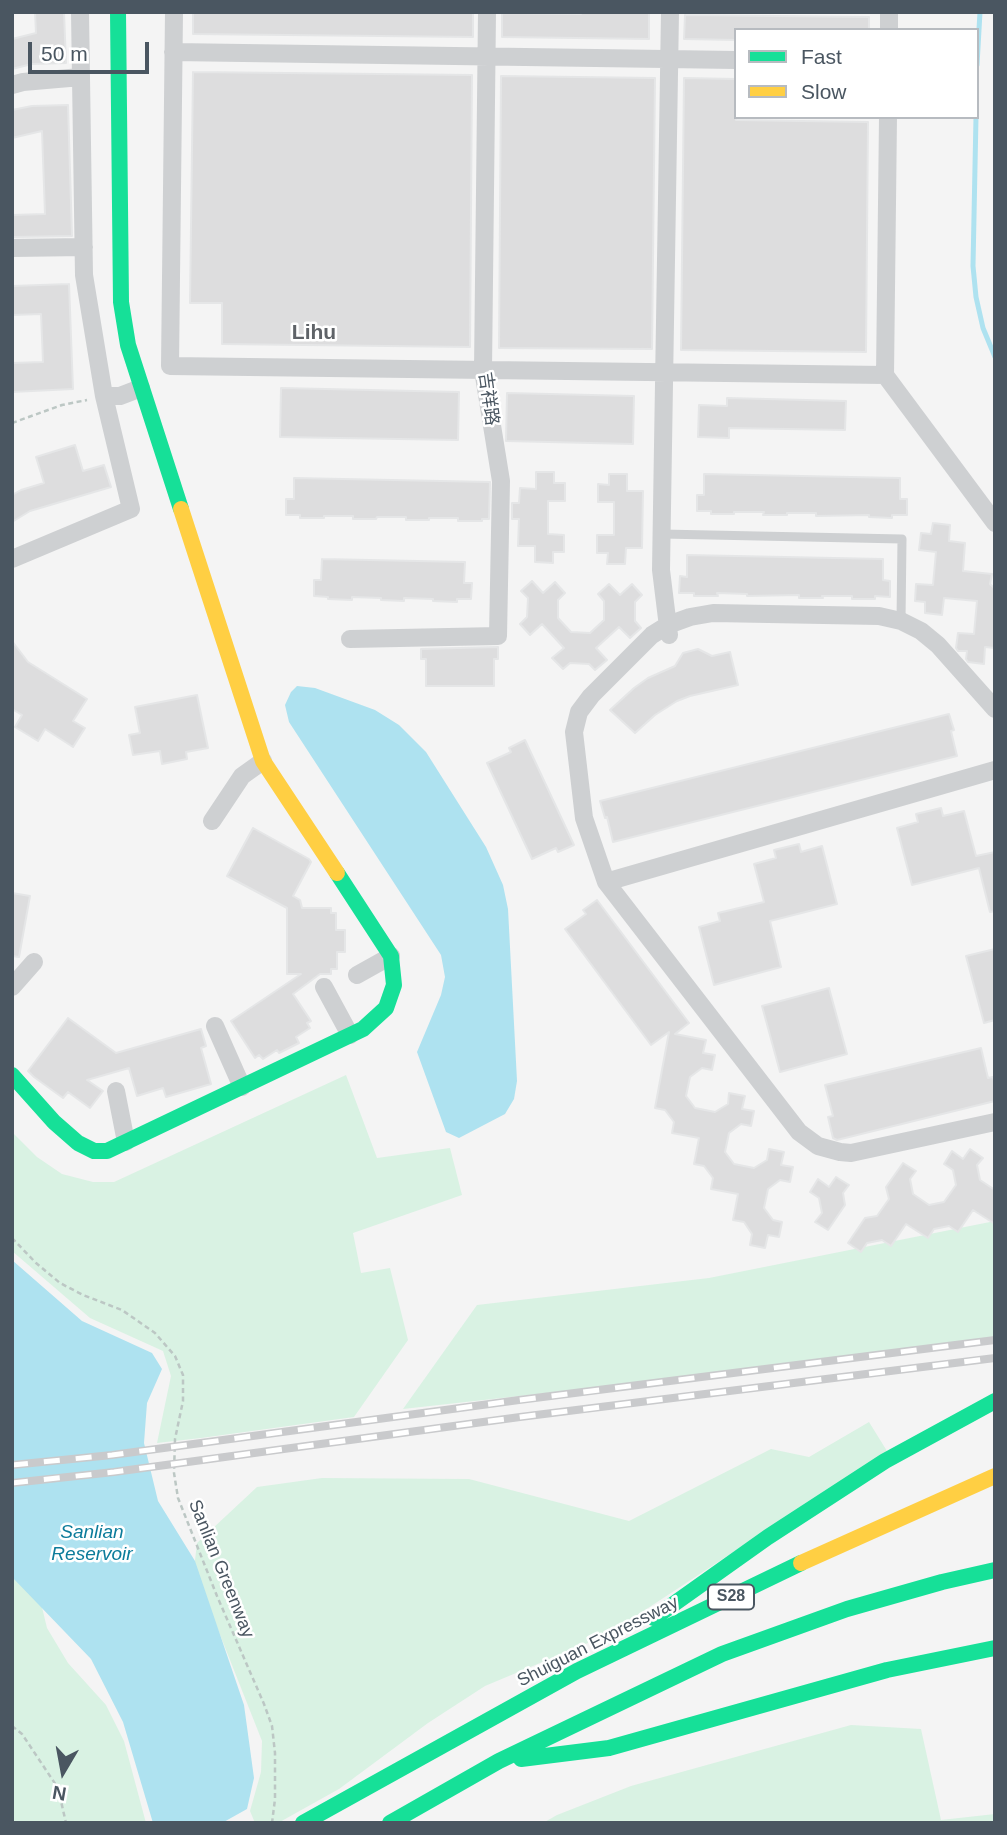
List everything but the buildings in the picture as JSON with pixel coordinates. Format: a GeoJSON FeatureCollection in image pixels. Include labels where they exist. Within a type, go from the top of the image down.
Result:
{"type":"FeatureCollection","features":[{"type":"Feature","properties":{"kind":"main road"},"geometry":{"type":"LineString","coordinates":[[12,1075],[54,1122],[78,1143],[94,1151],[107,1151],[363,1029],[386,1008],[394,985],[391,956],[263,761],[128,345],[121,302],[118,12]]}},
{"type":"Feature","properties":{"kind":"main road"},"geometry":{"type":"LineString","coordinates":[[577,1671],[761,1542],[873,1469],[995,1401]]}},
{"type":"Feature","properties":{"kind":"main road","name":"Shuiguan Expressway"},"geometry":{"type":"LineString","coordinates":[[303,1823],[577,1671],[790,1568],[995,1476]]}},
{"type":"Feature","properties":{"kind":"main road"},"geometry":{"type":"LineString","coordinates":[[390,1823],[499,1761],[722,1654],[847,1609],[995,1570]]}},
{"type":"Feature","properties":{"kind":"main road"},"geometry":{"type":"LineString","coordinates":[[499,1761],[609,1748],[887,1670],[995,1648]]}},
{"type":"Feature","properties":{"kind":"street"},"geometry":{"type":"LineString","coordinates":[[12,559],[131,509],[104,396],[84,275],[80,12]]}},
{"type":"Feature","properties":{"kind":"street"},"geometry":{"type":"LineString","coordinates":[[174,12],[170,366],[885,376]]}},
{"type":"Feature","properties":{"kind":"street","name":"吉祥路"},"geometry":{"type":"LineString","coordinates":[[350,639],[498,636],[501,481],[483,370],[487,12]]}},
{"type":"Feature","properties":{"kind":"street"},"geometry":{"type":"LineString","coordinates":[[668,630],[661,570],[670,12]]}},
{"type":"Feature","properties":{"kind":"street"},"geometry":{"type":"LineString","coordinates":[[173,52],[734,60]]}},
{"type":"Feature","properties":{"kind":"street"},"geometry":{"type":"LineString","coordinates":[[12,85],[81,77]]}},
{"type":"Feature","properties":{"kind":"street"},"geometry":{"type":"LineString","coordinates":[[888,119],[885,376],[995,523]]}},
{"type":"Feature","properties":{"kind":"street"},"geometry":{"type":"LineString","coordinates":[[12,248],[84,247]]}},
{"type":"Feature","properties":{"kind":"street"},"geometry":{"type":"LineString","coordinates":[[104,396],[120,396],[141,388]]}},
{"type":"Feature","properties":{"kind":"street"},"geometry":{"type":"LineString","coordinates":[[995,709],[930,638],[901,621],[879,616],[713,613],[690,617],[668,630],[652,635],[591,696],[579,712],[574,732],[584,818],[606,882],[799,1132],[818,1146],[840,1152],[862,1152],[995,1122]]}},
{"type":"Feature","properties":{"kind":"street"},"geometry":{"type":"LineString","coordinates":[[212,821],[242,776],[263,761]]}},
{"type":"Feature","properties":{"kind":"street"},"geometry":{"type":"LineString","coordinates":[[606,882],[995,770]]}},
{"type":"Feature","properties":{"kind":"street"},"geometry":{"type":"LineString","coordinates":[[357,975],[391,956]]}},
{"type":"Feature","properties":{"kind":"street"},"geometry":{"type":"LineString","coordinates":[[12,987],[34,962]]}},
{"type":"Feature","properties":{"kind":"street"},"geometry":{"type":"LineString","coordinates":[[324,987],[350,1035]]}},
{"type":"Feature","properties":{"kind":"street"},"geometry":{"type":"LineString","coordinates":[[215,1026],[242,1087]]}},
{"type":"Feature","properties":{"kind":"street"},"geometry":{"type":"LineString","coordinates":[[116,1091],[126,1142]]}},
{"type":"Feature","properties":{"kind":"lane"},"geometry":{"type":"LineString","coordinates":[[662,534],[902,539],[901,621]]}},
{"type":"Feature","properties":{"kind":"path"},"geometry":{"type":"LineString","coordinates":[[12,423],[62,405],[104,396]]}},
{"type":"Feature","properties":{"kind":"path","name":"Sanlian Greenway"},"geometry":{"type":"LineString","coordinates":[[12,1238],[60,1283],[122,1310],[155,1333],[175,1356],[183,1375],[183,1401],[175,1439],[174,1473],[178,1498],[216,1596],[272,1726],[275,1799],[272,1823]]}},
{"type":"Feature","properties":{"kind":"path"},"geometry":{"type":"LineString","coordinates":[[12,1726],[22,1734],[58,1788],[66,1823]]}},
{"type":"Feature","properties":{"kind":"green space"},"geometry":{"type":"Polygon","coordinates":[[[346,1075],[377,1158],[450,1148],[462,1195],[353,1233],[361,1273],[390,1268],[408,1340],[354,1417],[157,1443],[171,1376],[163,1351],[90,1318],[12,1251],[12,1132],[37,1157],[62,1174],[93,1182],[114,1182],[346,1075]]]}},
{"type":"Feature","properties":{"kind":"green space"},"geometry":{"type":"Polygon","coordinates":[[[995,1221],[995,1343],[403,1409],[477,1305],[709,1278],[995,1221]]]}},
{"type":"Feature","properties":{"kind":"green space"},"geometry":{"type":"Polygon","coordinates":[[[869,1422],[887,1451],[607,1635],[485,1686],[428,1723],[339,1789],[278,1823],[255,1823],[250,1811],[261,1772],[262,1741],[194,1569],[197,1543],[257,1487],[322,1478],[469,1479],[629,1521],[771,1449],[809,1457],[869,1422]]]}},
{"type":"Feature","properties":{"kind":"green space"},"geometry":{"type":"Polygon","coordinates":[[[12,1575],[40,1599],[47,1628],[68,1663],[106,1705],[124,1741],[146,1823],[12,1823],[12,1575]]]}},
{"type":"Feature","properties":{"kind":"green space"},"geometry":{"type":"Polygon","coordinates":[[[851,1725],[921,1729],[941,1820],[995,1814],[995,1823],[543,1823],[631,1786],[851,1725]]]}},
{"type":"Feature","properties":{"kind":"water"},"geometry":{"type":"Polygon","coordinates":[[[297,686],[315,688],[375,710],[399,725],[426,752],[486,847],[503,885],[508,909],[517,1081],[514,1099],[505,1114],[459,1138],[446,1132],[417,1052],[441,995],[445,977],[441,955],[289,722],[285,705],[297,686]]]}},
{"type":"Feature","properties":{"kind":"water","name":"Sanlian Reservoir"},"geometry":{"type":"Polygon","coordinates":[[[12,1260],[82,1321],[152,1353],[162,1369],[147,1403],[144,1443],[158,1501],[195,1561],[244,1705],[254,1778],[247,1809],[222,1823],[153,1823],[123,1722],[91,1659],[12,1577],[12,1260]]]}},
{"type":"Feature","properties":{"kind":"waterway"},"geometry":{"type":"LineString","coordinates":[[979,30],[980,12]]}},
{"type":"Feature","properties":{"kind":"waterway"},"geometry":{"type":"LineString","coordinates":[[976,119],[973,266],[983,328],[995,357]]}},
{"type":"Feature","properties":{"kind":"railway"},"geometry":{"type":"LineString","coordinates":[[12,1465],[112,1455],[995,1340]]}},
{"type":"Feature","properties":{"kind":"railway"},"geometry":{"type":"LineString","coordinates":[[12,1483],[995,1358]]}},
{"type":"Feature","properties":{"kind":"traffic: fast"},"geometry":{"type":"LineString","coordinates":[[118,12],[121,302],[128,345],[181,509]]}},
{"type":"Feature","properties":{"kind":"traffic: fast"},"geometry":{"type":"LineString","coordinates":[[12,1075],[54,1122],[78,1143],[94,1151],[107,1151],[363,1029],[386,1008],[394,985],[391,956],[337,873]]}},
{"type":"Feature","properties":{"kind":"traffic: fast"},"geometry":{"type":"LineString","coordinates":[[654,1618],[768,1537],[885,1461],[995,1401]]}},
{"type":"Feature","properties":{"kind":"traffic: fast"},"geometry":{"type":"LineString","coordinates":[[303,1823],[577,1671],[801,1563]]}},
{"type":"Feature","properties":{"kind":"traffic: fast"},"geometry":{"type":"LineString","coordinates":[[390,1823],[499,1761],[722,1654],[847,1609],[995,1570]]}},
{"type":"Feature","properties":{"kind":"traffic: fast"},"geometry":{"type":"LineString","coordinates":[[521,1759],[609,1748],[887,1670],[995,1648]]}},
{"type":"Feature","properties":{"kind":"traffic: slow"},"geometry":{"type":"LineString","coordinates":[[181,509],[263,761],[337,873]]}},
{"type":"Feature","properties":{"kind":"traffic: slow"},"geometry":{"type":"LineString","coordinates":[[801,1563],[995,1476]]}},
{"type":"Feature","properties":{"kind":"district","name":"Lihu"},"geometry":{"type":"Point","coordinates":[314,333]}}]}
